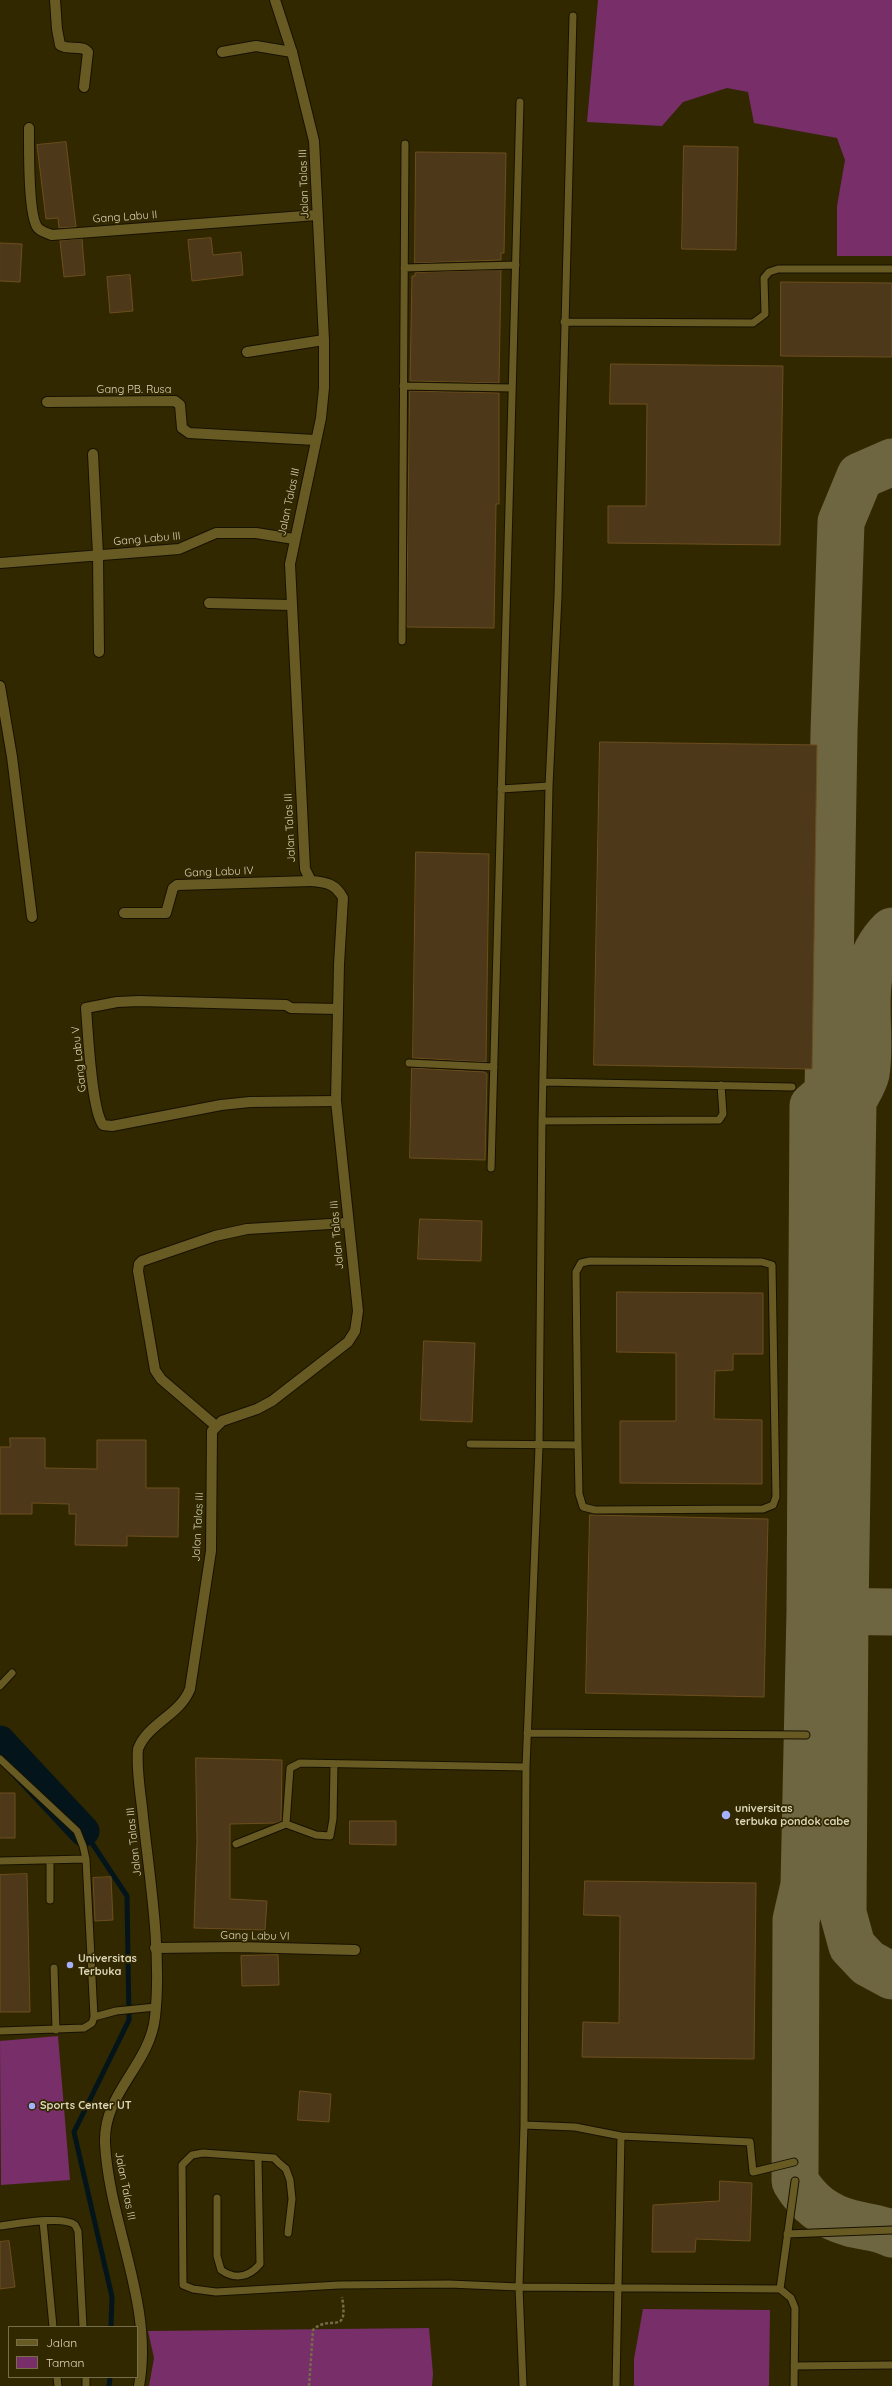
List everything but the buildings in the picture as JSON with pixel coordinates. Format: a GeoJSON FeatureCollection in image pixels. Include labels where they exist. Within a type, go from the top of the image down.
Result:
{"type":"FeatureCollection","features":[{"type":"Feature","properties":{"kind":"street"},"geometry":{"type":"LineString","coordinates":[[55,0],[57,29],[60,45],[66,48],[82,48],[88,52],[84,87]]}},
{"type":"Feature","properties":{"kind":"street","name":"Jalan Talas III"},"geometry":{"type":"LineString","coordinates":[[139,2386],[141,2354],[136,2298],[106,2160],[105,2128],[112,2104],[146,2048],[153,2028],[156,2007],[155,1948],[138,1749],[147,1733],[182,1702],[190,1689],[210,1551],[212,1431],[222,1421],[257,1409],[272,1401],[352,1337],[358,1311],[347,1223],[336,1101],[343,898],[340,891],[331,884],[311,881],[306,873],[304,865],[290,605],[290,564],[294,539],[324,395],[324,340],[314,141],[292,52],[275,0]]}},
{"type":"Feature","properties":{"kind":"street"},"geometry":{"type":"LineString","coordinates":[[222,52],[256,46],[292,52]]}},
{"type":"Feature","properties":{"kind":"street","name":"Gang Labu II"},"geometry":{"type":"LineString","coordinates":[[28,128],[32,210],[38,228],[44,233],[52,235],[317,215]]}},
{"type":"Feature","properties":{"kind":"street"},"geometry":{"type":"LineString","coordinates":[[247,352],[324,340]]}},
{"type":"Feature","properties":{"kind":"street","name":"Gang PB. Rusa"},"geometry":{"type":"LineString","coordinates":[[47,402],[175,401],[180,405],[182,428],[189,433],[315,440]]}},
{"type":"Feature","properties":{"kind":"street"},"geometry":{"type":"LineString","coordinates":[[93,454],[98,555],[100,652]]}},
{"type":"Feature","properties":{"kind":"street","name":"Gang Labu III"},"geometry":{"type":"LineString","coordinates":[[0,563],[179,550],[216,533],[256,533],[294,539]]}},
{"type":"Feature","properties":{"kind":"street"},"geometry":{"type":"LineString","coordinates":[[209,603],[290,605]]}},
{"type":"Feature","properties":{"kind":"street"},"geometry":{"type":"LineString","coordinates":[[0,686],[12,757],[32,917]]}},
{"type":"Feature","properties":{"kind":"street","name":"Gang Labu IV"},"geometry":{"type":"LineString","coordinates":[[124,913],[166,912],[173,888],[177,885],[311,881]]}},
{"type":"Feature","properties":{"kind":"street","name":"Gang Labu V"},"geometry":{"type":"LineString","coordinates":[[336,1101],[250,1102],[221,1105],[112,1126],[103,1125],[98,1112],[92,1080],[86,1008],[117,1002],[138,1001],[286,1005],[291,1008],[338,1009]]}},
{"type":"Feature","properties":{"kind":"street"},"geometry":{"type":"LineString","coordinates":[[216,1426],[161,1379],[155,1370],[138,1271],[139,1264],[142,1261],[215,1236],[237,1231],[262,1227],[347,1223]]}},
{"type":"Feature","properties":{"kind":"street","name":"Gang Labu VI"},"geometry":{"type":"LineString","coordinates":[[155,1948],[238,1947],[355,1950]]}},
{"type":"Feature","properties":{"kind":"lane"},"geometry":{"type":"LineString","coordinates":[[523,2386],[519,2288],[524,2126],[526,1767],[539,1446],[542,1121],[549,786],[558,596],[573,16]]}},
{"type":"Feature","properties":{"kind":"lane"},"geometry":{"type":"LineString","coordinates":[[491,1168],[520,102]]}},
{"type":"Feature","properties":{"kind":"lane"},"geometry":{"type":"LineString","coordinates":[[402,641],[405,144]]}},
{"type":"Feature","properties":{"kind":"lane"},"geometry":{"type":"LineString","coordinates":[[404,268],[516,265]]}},
{"type":"Feature","properties":{"kind":"lane"},"geometry":{"type":"LineString","coordinates":[[564,322],[753,322],[765,314],[764,278],[769,272],[778,269],[892,269]]}},
{"type":"Feature","properties":{"kind":"lane"},"geometry":{"type":"LineString","coordinates":[[403,386],[512,388]]}},
{"type":"Feature","properties":{"kind":"lane"},"geometry":{"type":"LineString","coordinates":[[502,789],[549,786]]}},
{"type":"Feature","properties":{"kind":"lane"},"geometry":{"type":"LineString","coordinates":[[409,1063],[494,1068]]}},
{"type":"Feature","properties":{"kind":"lane"},"geometry":{"type":"LineString","coordinates":[[543,1082],[792,1087]]}},
{"type":"Feature","properties":{"kind":"lane"},"geometry":{"type":"LineString","coordinates":[[542,1121],[719,1120],[723,1114],[722,1086]]}},
{"type":"Feature","properties":{"kind":"lane"},"geometry":{"type":"LineString","coordinates":[[590,1261],[762,1262],[772,1265],[776,1497],[773,1505],[756,1509],[595,1510],[583,1507],[579,1494],[578,1445],[576,1272],[581,1263],[590,1261]]}},
{"type":"Feature","properties":{"kind":"lane"},"geometry":{"type":"LineString","coordinates":[[470,1444],[539,1446],[578,1445]]}},
{"type":"Feature","properties":{"kind":"lane"},"geometry":{"type":"LineString","coordinates":[[0,1686],[12,1673]]}},
{"type":"Feature","properties":{"kind":"lane"},"geometry":{"type":"LineString","coordinates":[[527,1733],[806,1735]]}},
{"type":"Feature","properties":{"kind":"lane"},"geometry":{"type":"LineString","coordinates":[[0,1759],[77,1831],[83,1846],[86,1859],[94,2017],[92,2023],[84,2028],[0,2031]]}},
{"type":"Feature","properties":{"kind":"lane"},"geometry":{"type":"LineString","coordinates":[[286,1824],[290,1768],[300,1763],[334,1765],[526,1767]]}},
{"type":"Feature","properties":{"kind":"lane"},"geometry":{"type":"LineString","coordinates":[[236,1844],[286,1824],[316,1835],[330,1836],[333,1819],[334,1765]]}},
{"type":"Feature","properties":{"kind":"lane"},"geometry":{"type":"LineString","coordinates":[[0,1861],[86,1859]]}},
{"type":"Feature","properties":{"kind":"lane"},"geometry":{"type":"LineString","coordinates":[[50,1860],[50,1900]]}},
{"type":"Feature","properties":{"kind":"lane"},"geometry":{"type":"LineString","coordinates":[[54,1968],[56,2030]]}},
{"type":"Feature","properties":{"kind":"lane"},"geometry":{"type":"LineString","coordinates":[[94,2017],[116,2011],[156,2007]]}},
{"type":"Feature","properties":{"kind":"lane"},"geometry":{"type":"LineString","coordinates":[[524,2126],[575,2126],[621,2136],[750,2142],[753,2172],[794,2162]]}},
{"type":"Feature","properties":{"kind":"lane"},"geometry":{"type":"LineString","coordinates":[[616,2386],[621,2136]]}},
{"type":"Feature","properties":{"kind":"lane"},"geometry":{"type":"LineString","coordinates":[[288,2232],[292,2199],[290,2180],[286,2169],[274,2158],[203,2153],[192,2155],[182,2165],[183,2285],[193,2289],[216,2292],[339,2284],[449,2284],[519,2288],[780,2289],[791,2298],[795,2308],[794,2386]]}},
{"type":"Feature","properties":{"kind":"lane"},"geometry":{"type":"LineString","coordinates":[[217,2198],[217,2256],[220,2270],[229,2276],[241,2276],[253,2273],[260,2264],[258,2158]]}},
{"type":"Feature","properties":{"kind":"lane"},"geometry":{"type":"LineString","coordinates":[[780,2289],[795,2182]]}},
{"type":"Feature","properties":{"kind":"lane"},"geometry":{"type":"LineString","coordinates":[[0,2226],[44,2221],[68,2221],[77,2227],[83,2326]]}},
{"type":"Feature","properties":{"kind":"lane"},"geometry":{"type":"LineString","coordinates":[[44,2221],[53,2326]]}},
{"type":"Feature","properties":{"kind":"lane"},"geometry":{"type":"LineString","coordinates":[[787,2234],[892,2230]]}},
{"type":"Feature","properties":{"kind":"lane"},"geometry":{"type":"LineString","coordinates":[[794,2366],[892,2365]]}},
{"type":"Feature","properties":{"kind":"path"},"geometry":{"type":"LineString","coordinates":[[309,2386],[313,2330],[317,2326],[340,2322],[345,2314],[339,2284]]}},
{"type":"Feature","properties":{"kind":"green space"},"geometry":{"type":"Polygon","coordinates":[[[598,0],[892,0],[892,256],[837,256],[837,206],[845,160],[837,138],[754,123],[748,92],[727,88],[683,102],[662,126],[587,122],[598,0]]]}},
{"type":"Feature","properties":{"kind":"green space","name":"Sports Center UT"},"geometry":{"type":"Polygon","coordinates":[[[58,2036],[70,2180],[1,2185],[0,2041],[58,2036]]]}},
{"type":"Feature","properties":{"kind":"green space"},"geometry":{"type":"Polygon","coordinates":[[[643,2309],[770,2310],[769,2386],[634,2386],[634,2359],[643,2309]]]}},
{"type":"Feature","properties":{"kind":"green space"},"geometry":{"type":"Polygon","coordinates":[[[429,2328],[433,2374],[432,2386],[149,2386],[154,2358],[148,2331],[429,2328]]]}},
{"type":"Feature","properties":{"kind":"waterway"},"geometry":{"type":"LineString","coordinates":[[0,1741],[84,1831]]}},
{"type":"Feature","properties":{"kind":"waterway"},"geometry":{"type":"LineString","coordinates":[[84,1831],[127,1896],[129,2020],[74,2132],[112,2297],[111,2326]]}},
{"type":"Feature","properties":{"kind":"waterway"},"geometry":{"type":"LineString","coordinates":[[109,2386],[110,2378]]}},
{"type":"Feature","properties":{"kind":"taxiway"},"geometry":{"type":"LineString","coordinates":[[892,462],[860,476],[841,522],[834,732],[828,1093],[813,1106],[810,1611],[892,1612]]}},
{"type":"Feature","properties":{"kind":"taxiway"},"geometry":{"type":"LineString","coordinates":[[892,931],[880,946],[872,963],[868,980],[868,1055],[866,1074],[853,1101],[845,1612],[843,1913],[852,1946],[868,1963],[892,1976]]}},
{"type":"Feature","properties":{"kind":"taxiway"},"geometry":{"type":"LineString","coordinates":[[810,1611],[804,1885],[796,1920],[795,2181],[800,2189],[818,2208],[833,2217],[850,2223],[877,2228],[892,2234]]}},
{"type":"Feature","properties":{"kind":"place","name":"universitas terbuka pondok cabe"},"geometry":{"type":"Point","coordinates":[726,1815]}},
{"type":"Feature","properties":{"kind":"place","name":"Universitas Terbuka"},"geometry":{"type":"Point","coordinates":[70,1965]}},
{"type":"Feature","properties":{"kind":"place","name":"Sports Center UT"},"geometry":{"type":"Point","coordinates":[32,2106]}}]}
